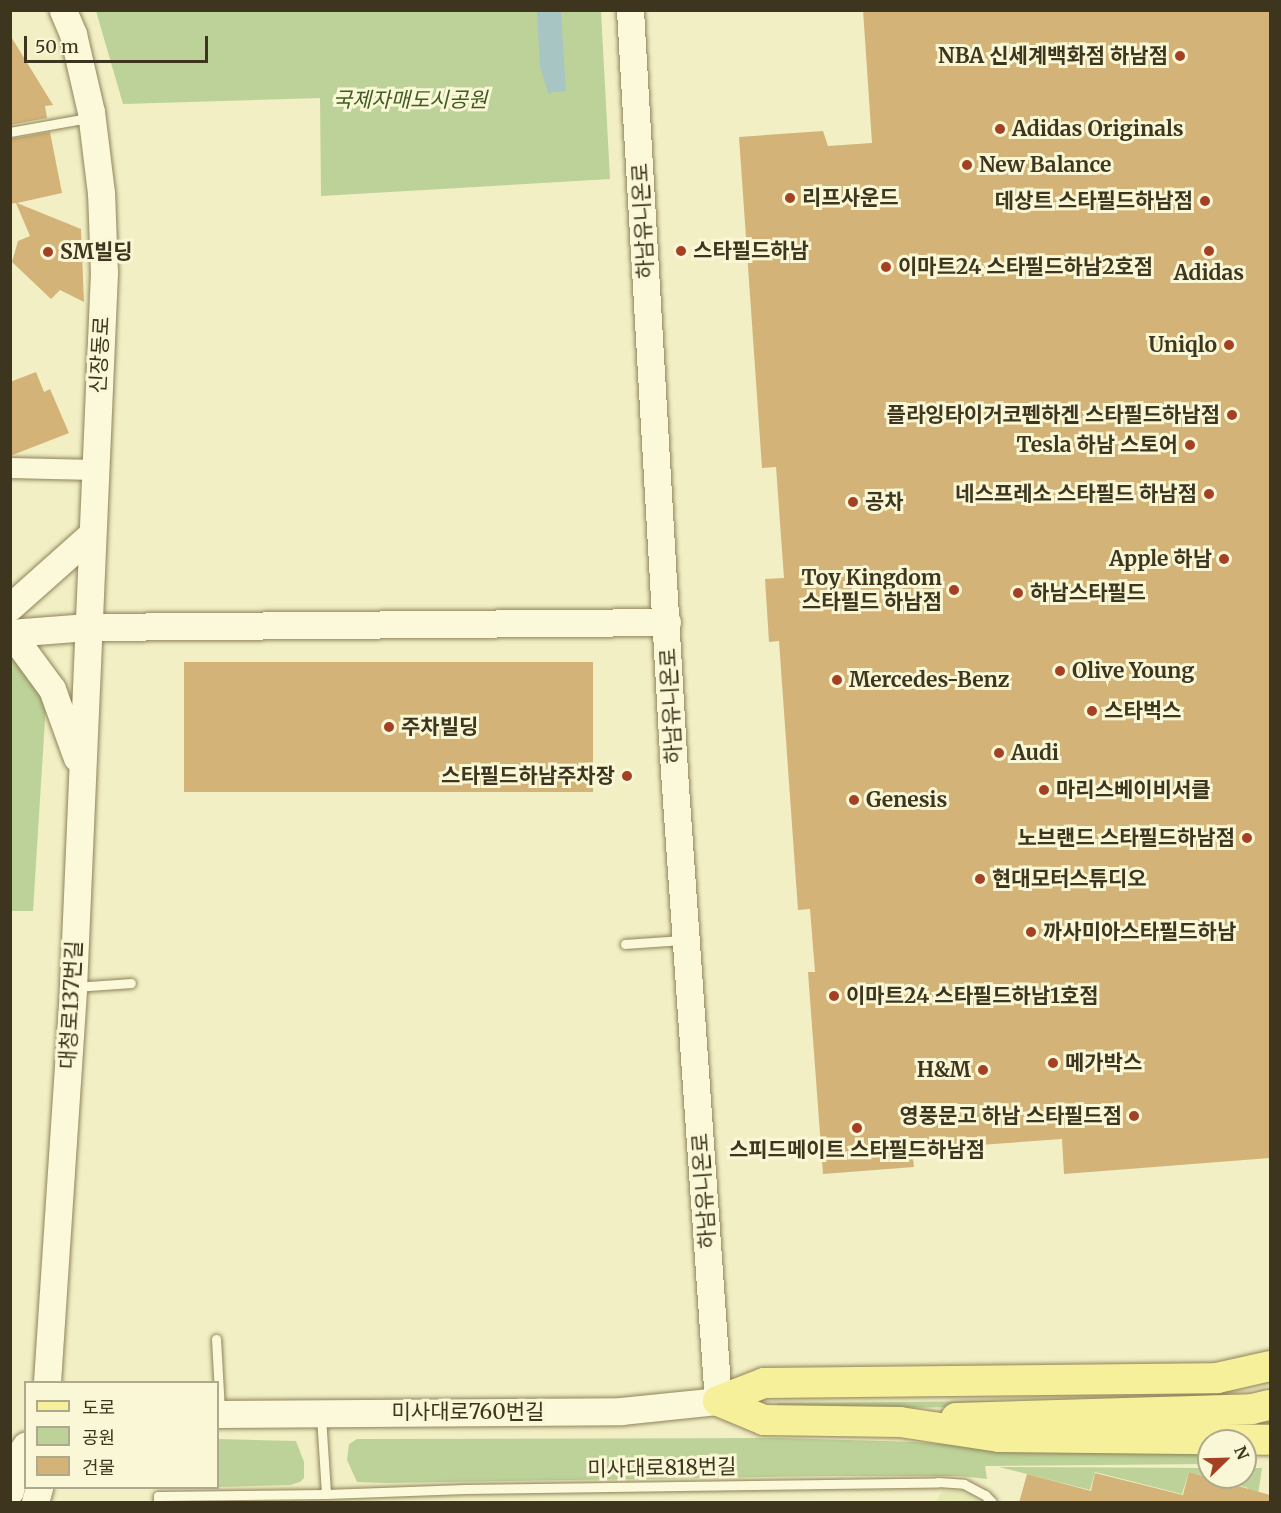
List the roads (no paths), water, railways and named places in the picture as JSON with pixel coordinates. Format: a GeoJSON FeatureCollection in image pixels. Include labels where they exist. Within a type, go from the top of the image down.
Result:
{"type":"FeatureCollection","features":[{"type":"Feature","properties":{"kind":"main road","name":"신장동로"},"geometry":{"type":"LineString","coordinates":[[63,10],[73,34],[92,117],[101,193],[104,273],[88,627]]}},
{"type":"Feature","properties":{"kind":"main road","name":"하남유니온로"},"geometry":{"type":"LineString","coordinates":[[630,10],[686,940],[718,1401]]}},
{"type":"Feature","properties":{"kind":"main road"},"geometry":{"type":"LineString","coordinates":[[10,607],[92,534]]}},
{"type":"Feature","properties":{"kind":"main road"},"geometry":{"type":"LineString","coordinates":[[10,633],[88,627],[667,622]]}},
{"type":"Feature","properties":{"kind":"main road","name":"대청로137번길"},"geometry":{"type":"LineString","coordinates":[[47,1381],[73,988],[88,627]]}},
{"type":"Feature","properties":{"kind":"main road"},"geometry":{"type":"LineString","coordinates":[[10,639],[16,640],[52,690],[82,773]]}},
{"type":"Feature","properties":{"kind":"main road"},"geometry":{"type":"LineString","coordinates":[[718,1401],[764,1383],[1217,1378],[1270,1366]]}},
{"type":"Feature","properties":{"kind":"main road"},"geometry":{"type":"LineString","coordinates":[[718,1401],[764,1420],[900,1422],[995,1416],[1252,1409],[1270,1405]]}},
{"type":"Feature","properties":{"kind":"main road","name":"미사대로760번길"},"geometry":{"type":"LineString","coordinates":[[219,1414],[621,1411],[718,1401]]}},
{"type":"Feature","properties":{"kind":"main road"},"geometry":{"type":"LineString","coordinates":[[900,1422],[999,1437],[1270,1440]]}},
{"type":"Feature","properties":{"kind":"main road"},"geometry":{"type":"LineString","coordinates":[[10,1491],[18,1457],[24,1448]]}},
{"type":"Feature","properties":{"kind":"street"},"geometry":{"type":"LineString","coordinates":[[10,468],[95,470]]}},
{"type":"Feature","properties":{"kind":"lane"},"geometry":{"type":"LineString","coordinates":[[10,132],[92,117]]}},
{"type":"Feature","properties":{"kind":"lane"},"geometry":{"type":"LineString","coordinates":[[625,944],[686,940]]}},
{"type":"Feature","properties":{"kind":"lane"},"geometry":{"type":"LineString","coordinates":[[73,988],[131,983]]}},
{"type":"Feature","properties":{"kind":"lane"},"geometry":{"type":"LineString","coordinates":[[216,1339],[218,1381]]}},
{"type":"Feature","properties":{"kind":"lane"},"geometry":{"type":"LineString","coordinates":[[321,1413],[326,1494]]}},
{"type":"Feature","properties":{"kind":"lane","name":"미사대로818번길"},"geometry":{"type":"LineString","coordinates":[[158,1503],[158,1496],[938,1482],[964,1484],[985,1495],[992,1503]]}},
{"type":"Feature","properties":{"kind":"water"},"geometry":{"type":"Polygon","coordinates":[[[537,11],[561,11],[566,91],[548,93],[540,66],[537,11]]]}},
{"type":"Feature","properties":{"kind":"place","name":"NBA 신세계백화점 하남점"},"geometry":{"type":"Point","coordinates":[1180,56]}},
{"type":"Feature","properties":{"kind":"place","name":"Adidas Originals"},"geometry":{"type":"Point","coordinates":[1000,129]}},
{"type":"Feature","properties":{"kind":"place","name":"New Balance"},"geometry":{"type":"Point","coordinates":[967,165]}},
{"type":"Feature","properties":{"kind":"place","name":"리프사운드"},"geometry":{"type":"Point","coordinates":[790,198]}},
{"type":"Feature","properties":{"kind":"place","name":"데상트 스타필드하남점"},"geometry":{"type":"Point","coordinates":[1205,201]}},
{"type":"Feature","properties":{"kind":"place","name":"스타필드하남"},"geometry":{"type":"Point","coordinates":[681,251]}},
{"type":"Feature","properties":{"kind":"place","name":"Adidas"},"geometry":{"type":"Point","coordinates":[1209,251]}},
{"type":"Feature","properties":{"kind":"place","name":"SM빌딩"},"geometry":{"type":"Point","coordinates":[48,252]}},
{"type":"Feature","properties":{"kind":"place","name":"이마트24 스타필드하남2호점"},"geometry":{"type":"Point","coordinates":[886,267]}},
{"type":"Feature","properties":{"kind":"place","name":"Uniqlo"},"geometry":{"type":"Point","coordinates":[1229,345]}},
{"type":"Feature","properties":{"kind":"place","name":"플라잉타이거코펜하겐 스타필드하남점"},"geometry":{"type":"Point","coordinates":[1232,415]}},
{"type":"Feature","properties":{"kind":"place","name":"Tesla 하남 스토어"},"geometry":{"type":"Point","coordinates":[1190,445]}},
{"type":"Feature","properties":{"kind":"place","name":"네스프레소 스타필드 하남점"},"geometry":{"type":"Point","coordinates":[1209,494]}},
{"type":"Feature","properties":{"kind":"place","name":"공차"},"geometry":{"type":"Point","coordinates":[853,502]}},
{"type":"Feature","properties":{"kind":"place","name":"Apple 하남"},"geometry":{"type":"Point","coordinates":[1224,559]}},
{"type":"Feature","properties":{"kind":"place","name":"Toy Kingdom 스타필드 하남점"},"geometry":{"type":"Point","coordinates":[954,590]}},
{"type":"Feature","properties":{"kind":"place","name":"하남스타필드"},"geometry":{"type":"Point","coordinates":[1018,593]}},
{"type":"Feature","properties":{"kind":"place","name":"Olive Young"},"geometry":{"type":"Point","coordinates":[1060,671]}},
{"type":"Feature","properties":{"kind":"place","name":"Mercedes-Benz"},"geometry":{"type":"Point","coordinates":[837,680]}},
{"type":"Feature","properties":{"kind":"place","name":"스타벅스"},"geometry":{"type":"Point","coordinates":[1092,711]}},
{"type":"Feature","properties":{"kind":"place","name":"주차빌딩"},"geometry":{"type":"Point","coordinates":[389,727]}},
{"type":"Feature","properties":{"kind":"place","name":"Audi"},"geometry":{"type":"Point","coordinates":[999,753]}},
{"type":"Feature","properties":{"kind":"place","name":"스타필드하남주차장"},"geometry":{"type":"Point","coordinates":[627,776]}},
{"type":"Feature","properties":{"kind":"place","name":"마리스베이비서클"},"geometry":{"type":"Point","coordinates":[1044,790]}},
{"type":"Feature","properties":{"kind":"place","name":"Genesis"},"geometry":{"type":"Point","coordinates":[854,800]}},
{"type":"Feature","properties":{"kind":"place","name":"노브랜드 스타필드하남점"},"geometry":{"type":"Point","coordinates":[1247,838]}},
{"type":"Feature","properties":{"kind":"place","name":"현대모터스튜디오"},"geometry":{"type":"Point","coordinates":[980,879]}},
{"type":"Feature","properties":{"kind":"place","name":"까사미아스타필드하남"},"geometry":{"type":"Point","coordinates":[1031,932]}},
{"type":"Feature","properties":{"kind":"place","name":"이마트24 스타필드하남1호점"},"geometry":{"type":"Point","coordinates":[834,996]}},
{"type":"Feature","properties":{"kind":"place","name":"메가박스"},"geometry":{"type":"Point","coordinates":[1053,1063]}},
{"type":"Feature","properties":{"kind":"place","name":"H&M"},"geometry":{"type":"Point","coordinates":[983,1070]}},
{"type":"Feature","properties":{"kind":"place","name":"영풍문고 하남 스타필드점"},"geometry":{"type":"Point","coordinates":[1134,1116]}},
{"type":"Feature","properties":{"kind":"place","name":"스피드메이트 스타필드하남점"},"geometry":{"type":"Point","coordinates":[857,1128]}},
{"type":"Feature","properties":{"kind":"park label","name":"국제자매도시공원"},"geometry":{"type":"Point","coordinates":[410,100]}}]}
